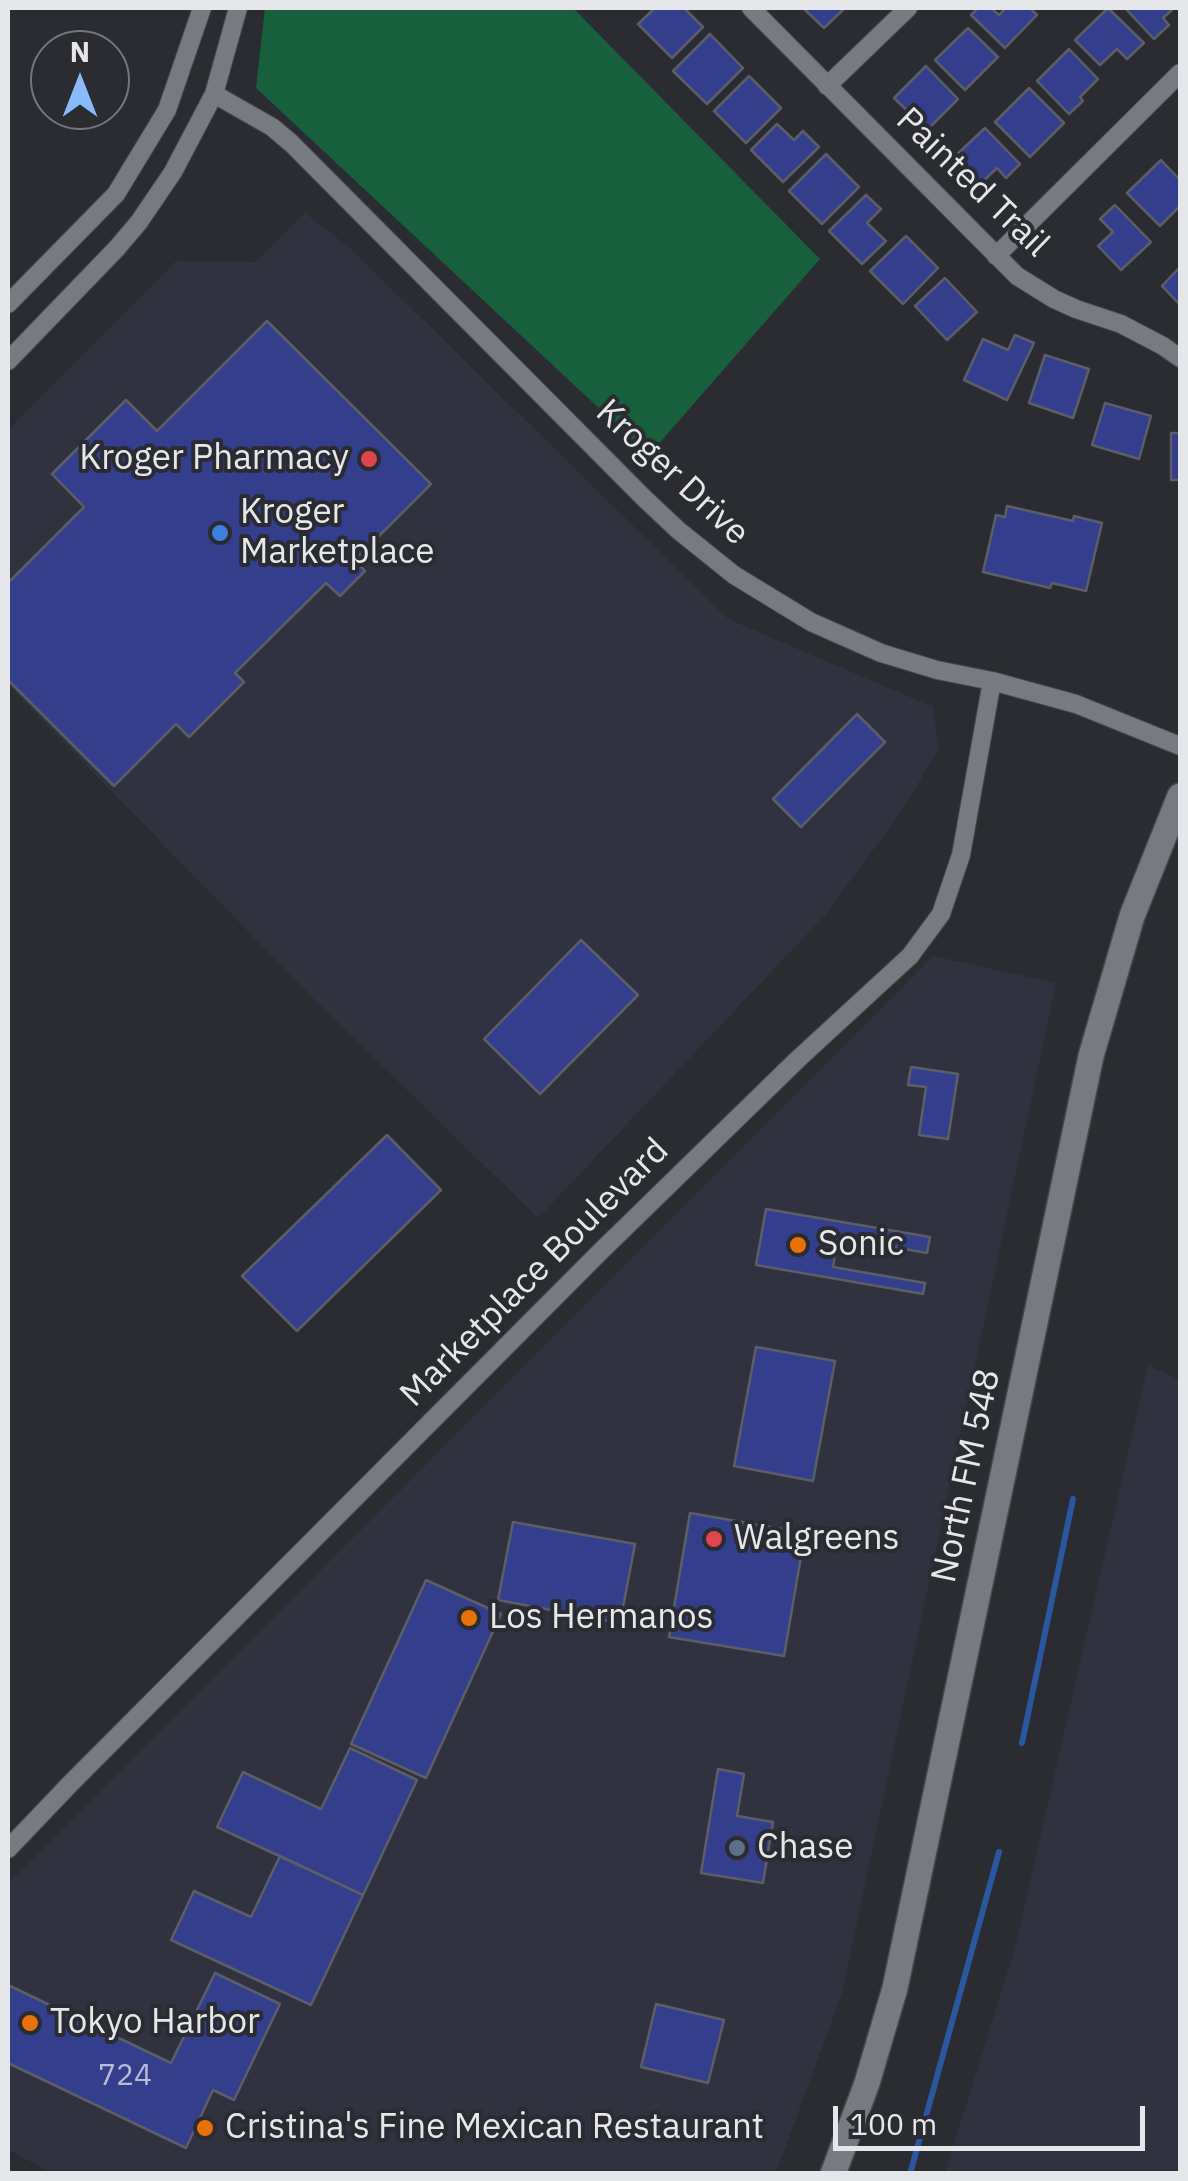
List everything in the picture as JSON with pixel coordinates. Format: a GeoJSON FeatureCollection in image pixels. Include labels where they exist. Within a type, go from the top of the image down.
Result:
{"type":"FeatureCollection","features":[{"type":"Feature","properties":{"kind":"main road","name":"North FM 548"},"geometry":{"type":"LineString","coordinates":[[833,2174],[867,2084],[896,1988],[1091,1056],[1132,916],[1180,796]]}},
{"type":"Feature","properties":{"kind":"street"},"geometry":{"type":"LineString","coordinates":[[8,304],[116,194],[167,110],[202,8]]}},
{"type":"Feature","properties":{"kind":"street"},"geometry":{"type":"LineString","coordinates":[[8,360],[117,248],[173,172],[214,94],[238,8]]}},
{"type":"Feature","properties":{"kind":"street","name":"Painted Trail"},"geometry":{"type":"LineString","coordinates":[[751,8],[1017,276],[1044,294],[1121,324],[1180,358]]}},
{"type":"Feature","properties":{"kind":"street"},"geometry":{"type":"LineString","coordinates":[[827,86],[908,8]]}},
{"type":"Feature","properties":{"kind":"street"},"geometry":{"type":"LineString","coordinates":[[996,256],[1180,73]]}},
{"type":"Feature","properties":{"kind":"street","name":"Kroger Drive"},"geometry":{"type":"LineString","coordinates":[[214,94],[272,126],[291,143],[644,498],[734,576],[811,622],[882,653],[1076,704],[1180,746]]}},
{"type":"Feature","properties":{"kind":"street","name":"Marketplace Boulevard"},"geometry":{"type":"LineString","coordinates":[[8,1850],[600,1252],[910,956],[941,914],[961,855],[992,681]]}},
{"type":"Feature","properties":{"kind":"shaded area"},"geometry":{"type":"Polygon","coordinates":[[[305,213],[352,250],[728,619],[933,707],[939,749],[899,815],[825,915],[538,1218],[315,1000],[8,685],[8,430],[176,261],[256,262],[305,213]]]}},
{"type":"Feature","properties":{"kind":"shaded area"},"geometry":{"type":"Polygon","coordinates":[[[933,956],[1056,983],[842,1993],[776,2173],[53,2173],[8,2150],[8,1884],[933,956]]]}},
{"type":"Feature","properties":{"kind":"shaded area"},"geometry":{"type":"Polygon","coordinates":[[[1148,1365],[1180,1380],[1180,2173],[945,2173],[1015,1948],[1148,1365]]]}},
{"type":"Feature","properties":{"kind":"green space"},"geometry":{"type":"Polygon","coordinates":[[[265,8],[573,8],[820,259],[649,455],[256,88],[265,8]]]}},
{"type":"Feature","properties":{"kind":"building"},"geometry":{"type":"Polygon","coordinates":[[[655,8],[684,8],[703,27],[672,58],[638,24],[655,8]]]}},
{"type":"Feature","properties":{"kind":"building"},"geometry":{"type":"Polygon","coordinates":[[[803,8],[845,8],[824,28],[803,8]]]}},
{"type":"Feature","properties":{"kind":"building"},"geometry":{"type":"Polygon","coordinates":[[[978,8],[991,8],[999,15],[1006,8],[1030,8],[1037,15],[1005,48],[971,15],[978,8]]]}},
{"type":"Feature","properties":{"kind":"building"},"geometry":{"type":"Polygon","coordinates":[[[1108,8],[1144,43],[1127,59],[1117,49],[1100,65],[1075,40],[1108,8]]]}},
{"type":"Feature","properties":{"kind":"building"},"geometry":{"type":"Polygon","coordinates":[[[1125,8],[1174,8],[1163,18],[1169,25],[1154,39],[1125,8]]]}},
{"type":"Feature","properties":{"kind":"building"},"geometry":{"type":"Polygon","coordinates":[[[968,28],[998,57],[965,90],[935,60],[968,28]]]}},
{"type":"Feature","properties":{"kind":"building"},"geometry":{"type":"Polygon","coordinates":[[[710,34],[743,68],[707,104],[673,71],[710,34]]]}},
{"type":"Feature","properties":{"kind":"building"},"geometry":{"type":"Polygon","coordinates":[[[1069,49],[1098,79],[1069,114],[1037,81],[1069,49]]]}},
{"type":"Feature","properties":{"kind":"building"},"geometry":{"type":"Polygon","coordinates":[[[926,66],[958,99],[927,130],[894,98],[926,66]]]}},
{"type":"Feature","properties":{"kind":"building"},"geometry":{"type":"Polygon","coordinates":[[[749,76],[781,108],[746,143],[714,111],[749,76]]]}},
{"type":"Feature","properties":{"kind":"building"},"geometry":{"type":"Polygon","coordinates":[[[1029,88],[1064,123],[1030,157],[995,122],[1029,88]]]}},
{"type":"Feature","properties":{"kind":"building"},"geometry":{"type":"Polygon","coordinates":[[[777,124],[794,140],[803,131],[819,147],[783,182],[751,150],[777,124]]]}},
{"type":"Feature","properties":{"kind":"building"},"geometry":{"type":"Polygon","coordinates":[[[985,128],[1020,164],[1006,178],[997,168],[977,187],[951,160],[985,128]]]}},
{"type":"Feature","properties":{"kind":"building"},"geometry":{"type":"Polygon","coordinates":[[[826,154],[859,187],[822,224],[789,191],[826,154]]]}},
{"type":"Feature","properties":{"kind":"building"},"geometry":{"type":"Polygon","coordinates":[[[1161,160],[1180,180],[1180,206],[1160,226],[1127,193],[1161,160]]]}},
{"type":"Feature","properties":{"kind":"building"},"geometry":{"type":"Polygon","coordinates":[[[866,195],[881,209],[867,223],[886,241],[862,264],[829,231],[866,195]]]}},
{"type":"Feature","properties":{"kind":"building"},"geometry":{"type":"Polygon","coordinates":[[[1115,205],[1151,242],[1121,270],[1098,246],[1113,232],[1100,219],[1115,205]]]}},
{"type":"Feature","properties":{"kind":"building"},"geometry":{"type":"Polygon","coordinates":[[[906,236],[938,268],[903,304],[870,271],[906,236]]]}},
{"type":"Feature","properties":{"kind":"building"},"geometry":{"type":"Polygon","coordinates":[[[1180,267],[1180,305],[1162,286],[1180,267]]]}},
{"type":"Feature","properties":{"kind":"building"},"geometry":{"type":"Polygon","coordinates":[[[945,278],[977,312],[947,340],[915,306],[945,278]]]}},
{"type":"Feature","properties":{"kind":"building","name":"Kroger Marketplace"},"geometry":{"type":"Polygon","coordinates":[[[267,321],[431,484],[355,560],[365,571],[340,596],[326,583],[235,673],[244,682],[189,737],[176,724],[114,786],[8,680],[8,583],[84,507],[52,474],[126,400],[157,431],[267,321]]]}},
{"type":"Feature","properties":{"kind":"building"},"geometry":{"type":"Polygon","coordinates":[[[1015,335],[1034,343],[1007,400],[964,380],[983,339],[1008,350],[1015,335]]]}},
{"type":"Feature","properties":{"kind":"building"},"geometry":{"type":"Polygon","coordinates":[[[1045,355],[1089,369],[1073,418],[1029,403],[1045,355]]]}},
{"type":"Feature","properties":{"kind":"building"},"geometry":{"type":"Polygon","coordinates":[[[1105,403],[1151,416],[1139,459],[1092,445],[1105,403]]]}},
{"type":"Feature","properties":{"kind":"building"},"geometry":{"type":"Polygon","coordinates":[[[1171,433],[1180,433],[1180,480],[1171,480],[1171,433]]]}},
{"type":"Feature","properties":{"kind":"building"},"geometry":{"type":"Polygon","coordinates":[[[1007,506],[1073,521],[1074,516],[1102,523],[1086,591],[1052,583],[1050,588],[983,572],[996,515],[1005,517],[1007,506]]]}},
{"type":"Feature","properties":{"kind":"building"},"geometry":{"type":"Polygon","coordinates":[[[857,714],[885,742],[801,827],[773,799],[857,714]]]}},
{"type":"Feature","properties":{"kind":"building"},"geometry":{"type":"Polygon","coordinates":[[[581,940],[638,995],[540,1094],[484,1039],[581,940]]]}},
{"type":"Feature","properties":{"kind":"building"},"geometry":{"type":"Polygon","coordinates":[[[911,1067],[958,1074],[948,1139],[919,1135],[926,1087],[908,1085],[911,1067]]]}},
{"type":"Feature","properties":{"kind":"building"},"geometry":{"type":"Polygon","coordinates":[[[387,1135],[441,1190],[297,1331],[242,1276],[387,1135]]]}},
{"type":"Feature","properties":{"kind":"building","name":"Sonic"},"geometry":{"type":"Polygon","coordinates":[[[766,1209],[930,1237],[927,1253],[838,1237],[833,1267],[925,1283],[923,1294],[756,1265],[766,1209]]]}},
{"type":"Feature","properties":{"kind":"building"},"geometry":{"type":"Polygon","coordinates":[[[756,1347],[835,1361],[813,1481],[734,1466],[756,1347]]]}},
{"type":"Feature","properties":{"kind":"building","name":"Walgreens"},"geometry":{"type":"Polygon","coordinates":[[[690,1513],[805,1533],[784,1656],[669,1637],[690,1513]]]}},
{"type":"Feature","properties":{"kind":"building"},"geometry":{"type":"Polygon","coordinates":[[[513,1522],[635,1544],[620,1623],[498,1600],[513,1522]]]}},
{"type":"Feature","properties":{"kind":"building"},"geometry":{"type":"Polygon","coordinates":[[[426,1580],[501,1614],[426,1778],[351,1744],[426,1580]]]}},
{"type":"Feature","properties":{"kind":"building"},"geometry":{"type":"Polygon","coordinates":[[[350,1748],[417,1780],[363,1895],[217,1827],[243,1772],[321,1809],[350,1748]]]}},
{"type":"Feature","properties":{"kind":"building","name":"Chase"},"geometry":{"type":"Polygon","coordinates":[[[718,1769],[744,1774],[737,1816],[773,1822],[763,1883],[701,1873],[718,1769]]]}},
{"type":"Feature","properties":{"kind":"building"},"geometry":{"type":"Polygon","coordinates":[[[280,1856],[363,1895],[311,2005],[171,1940],[194,1891],[251,1917],[280,1856]]]}},
{"type":"Feature","properties":{"kind":"building"},"geometry":{"type":"Polygon","coordinates":[[[215,1973],[280,2004],[234,2100],[213,2090],[186,2148],[8,2063],[8,1985],[171,2063],[215,1973]]]}},
{"type":"Feature","properties":{"kind":"building"},"geometry":{"type":"Polygon","coordinates":[[[656,2004],[724,2020],[708,2083],[641,2067],[656,2004]]]}},
{"type":"Feature","properties":{"kind":"waterway"},"geometry":{"type":"LineString","coordinates":[[1022,1743],[1073,1499]]}},
{"type":"Feature","properties":{"kind":"waterway"},"geometry":{"type":"LineString","coordinates":[[910,2174],[999,1852]]}},
{"type":"Feature","properties":{"kind":"place","name":"Kroger Pharmacy"},"geometry":{"type":"Point","coordinates":[369,459]}},
{"type":"Feature","properties":{"kind":"place","name":"Kroger Marketplace"},"geometry":{"type":"Point","coordinates":[220,533]}},
{"type":"Feature","properties":{"kind":"place","name":"Sonic"},"geometry":{"type":"Point","coordinates":[798,1245]}},
{"type":"Feature","properties":{"kind":"place","name":"Walgreens"},"geometry":{"type":"Point","coordinates":[714,1539]}},
{"type":"Feature","properties":{"kind":"place","name":"Los Hermanos"},"geometry":{"type":"Point","coordinates":[469,1618]}},
{"type":"Feature","properties":{"kind":"place","name":"Chase"},"geometry":{"type":"Point","coordinates":[737,1848]}},
{"type":"Feature","properties":{"kind":"place","name":"Tokyo Harbor"},"geometry":{"type":"Point","coordinates":[30,2023]}},
{"type":"Feature","properties":{"kind":"place","name":"Cristina's Fine Mexican Restaurant"},"geometry":{"type":"Point","coordinates":[205,2128]}}]}
